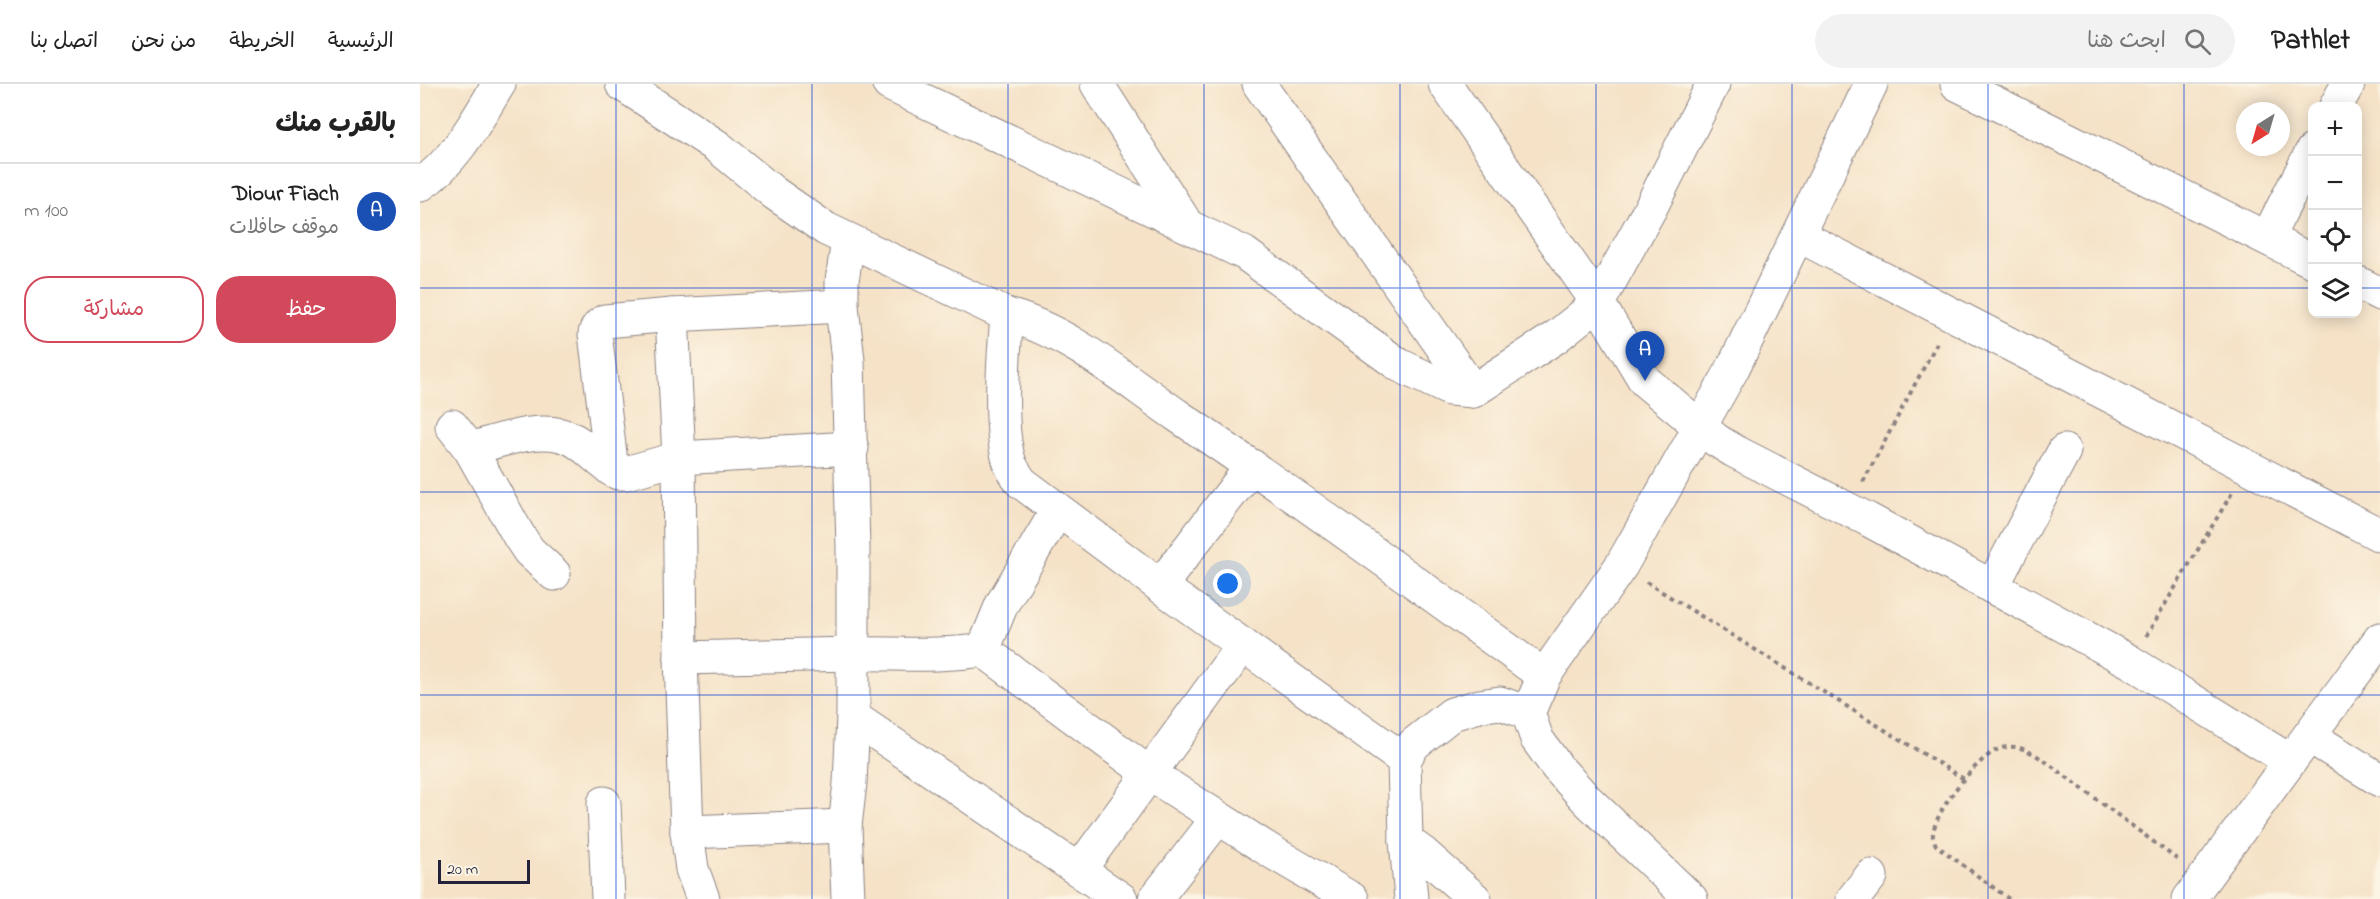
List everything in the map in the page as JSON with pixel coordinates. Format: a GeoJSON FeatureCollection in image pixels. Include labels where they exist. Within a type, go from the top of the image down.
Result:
{"type":"FeatureCollection","features":[{"type":"Feature","properties":{"kind":"street"},"geometry":{"type":"LineString","coordinates":[[423,177],[457,150],[500,84]]}},
{"type":"Feature","properties":{"kind":"street"},"geometry":{"type":"LineString","coordinates":[[622,84],[718,147],[810,219],[848,240],[1007,315],[1030,321],[1060,336],[1252,466],[1544,676]]}},
{"type":"Feature","properties":{"kind":"street"},"geometry":{"type":"LineString","coordinates":[[889,84],[934,96],[1262,264],[1399,365],[1441,386],[1473,391],[1556,337],[1598,303],[1650,208],[1713,84]]}},
{"type":"Feature","properties":{"kind":"street"},"geometry":{"type":"LineString","coordinates":[[1097,84],[1187,225]]}},
{"type":"Feature","properties":{"kind":"street"},"geometry":{"type":"LineString","coordinates":[[1445,84],[1598,303],[1646,381],[1716,440],[2129,661],[2299,748],[2380,780]]}},
{"type":"Feature","properties":{"kind":"street"},"geometry":{"type":"LineString","coordinates":[[1690,899],[1587,800],[1557,767],[1537,739],[1528,713],[1544,676],[1621,566],[1737,360],[1871,84]]}},
{"type":"Feature","properties":{"kind":"street"},"geometry":{"type":"LineString","coordinates":[[1957,84],[2308,258]]}},
{"type":"Feature","properties":{"kind":"street"},"geometry":{"type":"LineString","coordinates":[[2338,102],[2348,84]]}},
{"type":"Feature","properties":{"kind":"street"},"geometry":{"type":"LineString","coordinates":[[1266,86],[1473,391]]}},
{"type":"Feature","properties":{"kind":"street"},"geometry":{"type":"LineString","coordinates":[[2267,238],[2310,156]]}},
{"type":"Feature","properties":{"kind":"street"},"geometry":{"type":"LineString","coordinates":[[1798,236],[2380,535]]}},
{"type":"Feature","properties":{"kind":"street"},"geometry":{"type":"LineString","coordinates":[[848,240],[842,280],[842,306],[848,361],[852,448],[853,717],[850,783],[845,826],[849,898]]}},
{"type":"Feature","properties":{"kind":"street"},"geometry":{"type":"LineString","coordinates":[[2362,285],[2380,294]]}},
{"type":"Feature","properties":{"kind":"street"},"geometry":{"type":"LineString","coordinates":[[612,470],[596,329],[605,321],[842,306]]}},
{"type":"Feature","properties":{"kind":"street"},"geometry":{"type":"LineString","coordinates":[[672,315],[679,459],[681,658],[687,832],[692,869],[703,899]]}},
{"type":"Feature","properties":{"kind":"street"},"geometry":{"type":"LineString","coordinates":[[1007,315],[1003,360],[1004,423],[1007,451],[1012,467],[1022,482],[1160,586],[1404,760]]}},
{"type":"Feature","properties":{"kind":"street"},"geometry":{"type":"LineString","coordinates":[[554,574],[529,550],[519,536],[461,438],[552,433],[572,438],[612,470],[626,473],[679,459],[852,448]]}},
{"type":"Feature","properties":{"kind":"street"},"geometry":{"type":"LineString","coordinates":[[1992,587],[2064,451]]}},
{"type":"Feature","properties":{"kind":"street"},"geometry":{"type":"LineString","coordinates":[[1160,586],[1252,466]]}},
{"type":"Feature","properties":{"kind":"street"},"geometry":{"type":"LineString","coordinates":[[983,650],[1002,604],[1058,511]]}},
{"type":"Feature","properties":{"kind":"street"},"geometry":{"type":"LineString","coordinates":[[1080,869],[1243,645]]}},
{"type":"Feature","properties":{"kind":"street"},"geometry":{"type":"LineString","coordinates":[[2197,889],[2299,748],[2378,647]]}},
{"type":"Feature","properties":{"kind":"street"},"geometry":{"type":"LineString","coordinates":[[681,658],[853,654],[911,656],[983,650],[1150,774],[1352,899]]}},
{"type":"Feature","properties":{"kind":"street"},"geometry":{"type":"LineString","coordinates":[[1411,899],[1406,841],[1404,760],[1414,744],[1452,714],[1500,703],[1528,713]]}},
{"type":"Feature","properties":{"kind":"street"},"geometry":{"type":"LineString","coordinates":[[853,717],[1121,899]]}},
{"type":"Feature","properties":{"kind":"street"},"geometry":{"type":"LineString","coordinates":[[604,803],[608,899]]}},
{"type":"Feature","properties":{"kind":"street"},"geometry":{"type":"LineString","coordinates":[[1155,899],[1218,818]]}},
{"type":"Feature","properties":{"kind":"street"},"geometry":{"type":"LineString","coordinates":[[687,832],[845,826]]}},
{"type":"Feature","properties":{"kind":"street"},"geometry":{"type":"LineString","coordinates":[[1406,841],[1475,899]]}},
{"type":"Feature","properties":{"kind":"path"},"geometry":{"type":"LineString","coordinates":[[1847,509],[1872,467],[1952,315]]}},
{"type":"Feature","properties":{"kind":"path"},"geometry":{"type":"LineString","coordinates":[[2129,661],[2162,611],[2247,466]]}},
{"type":"Feature","properties":{"kind":"path"},"geometry":{"type":"LineString","coordinates":[[1621,566],[1709,623],[1964,779]]}},
{"type":"Feature","properties":{"kind":"path"},"geometry":{"type":"LineString","coordinates":[[2009,899],[1937,846],[1933,838],[1935,826],[1964,779],[1982,759],[1996,750],[2016,747],[2029,751],[2197,889]]}},
{"type":"Feature","properties":{"kind":"place","name":"Diour Fiach"},"geometry":{"type":"Point","coordinates":[1645,381]}}]}
